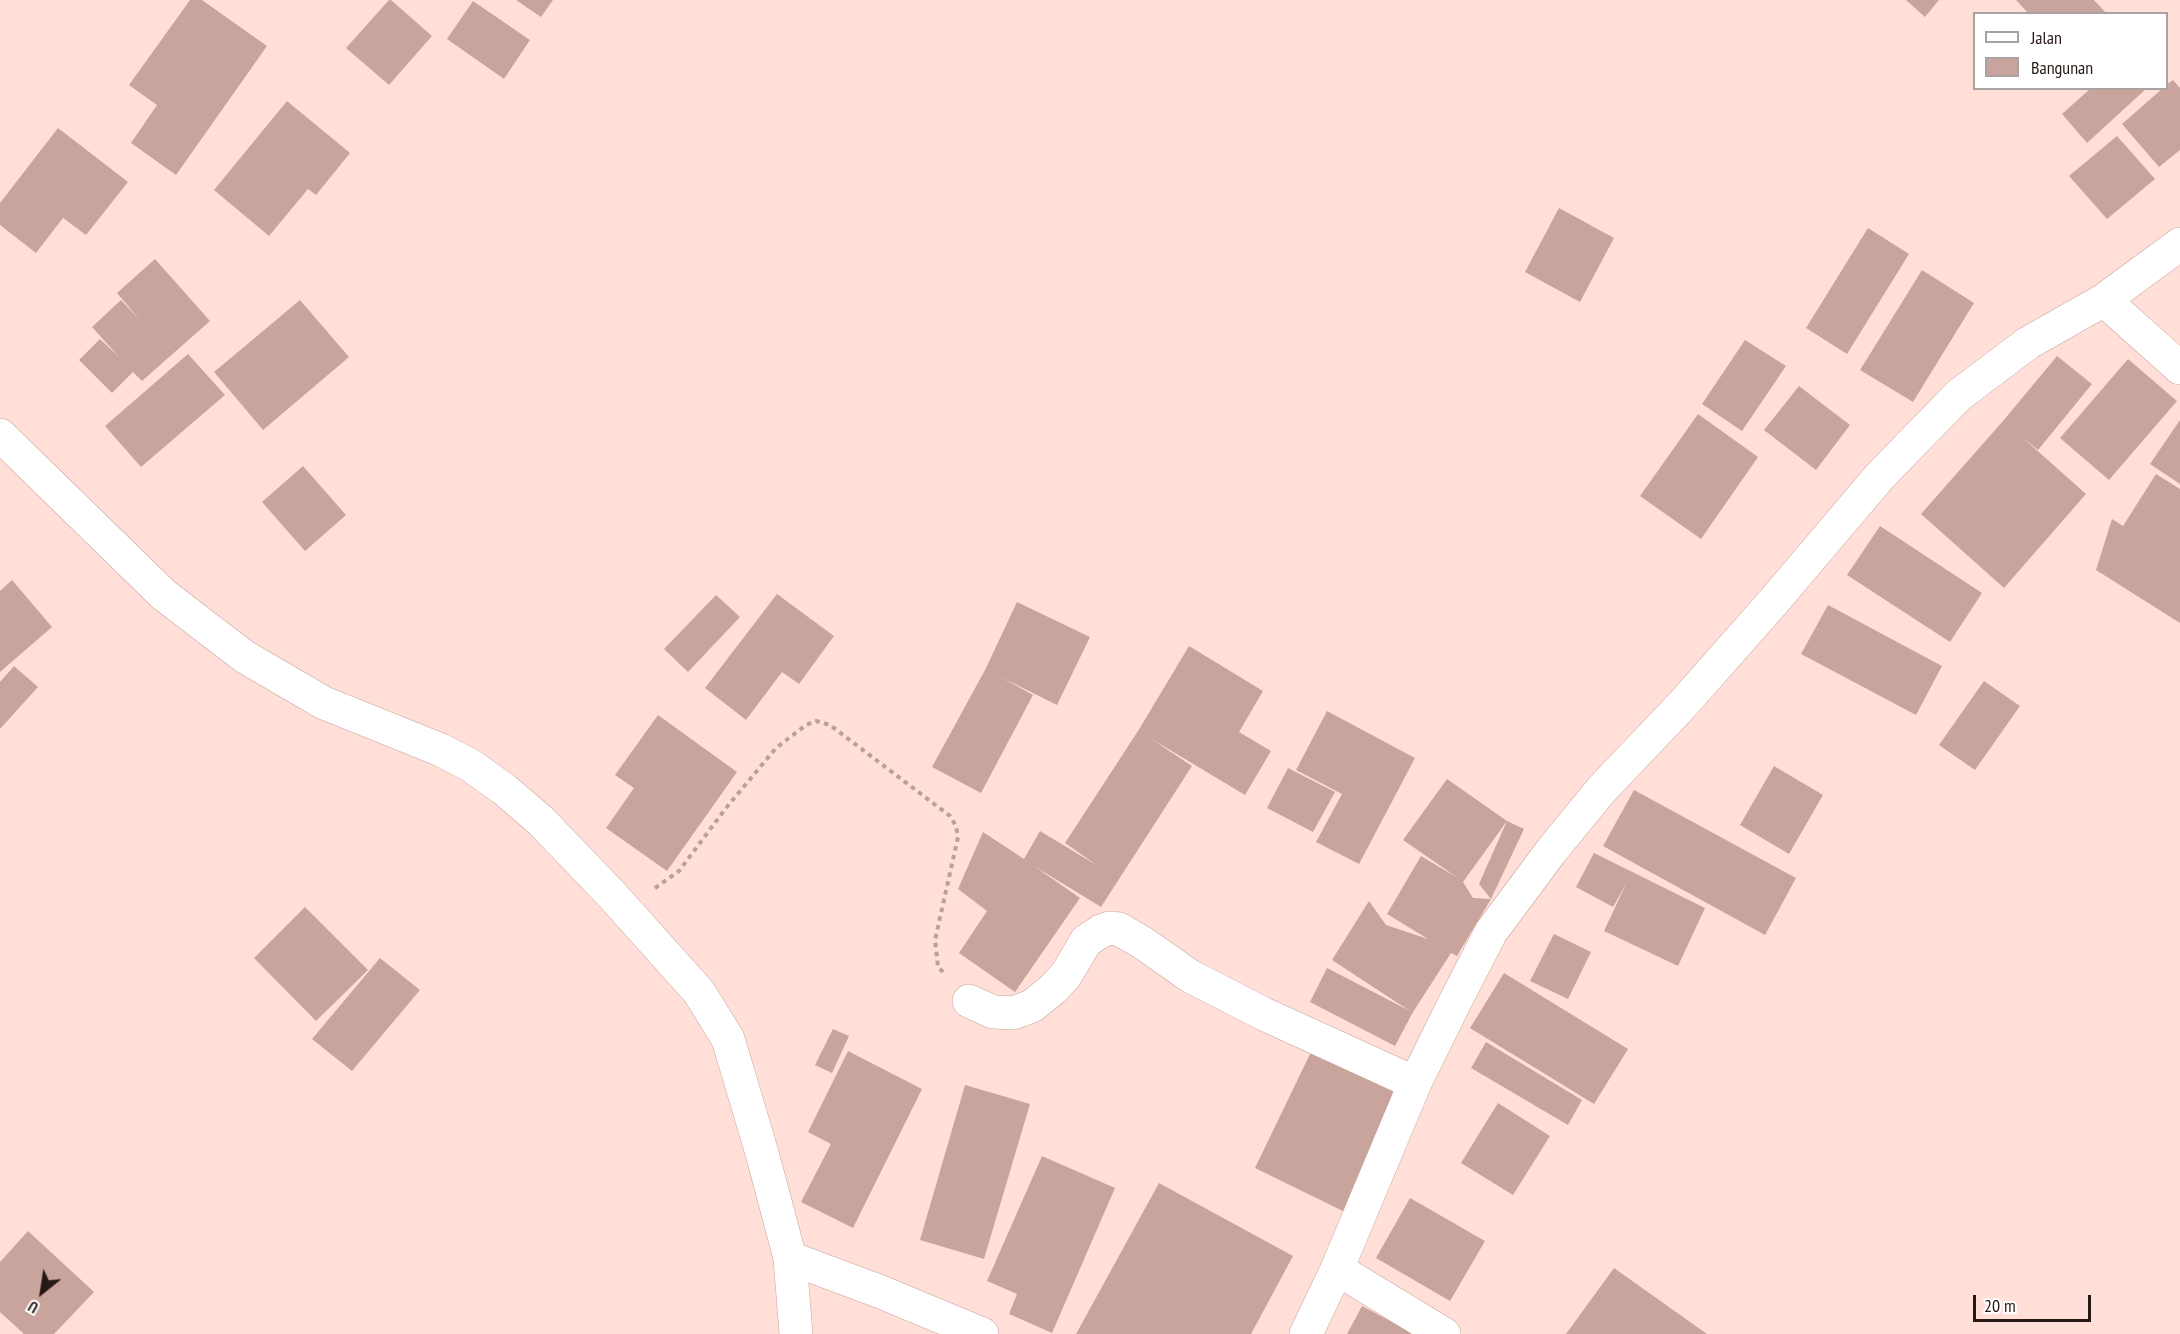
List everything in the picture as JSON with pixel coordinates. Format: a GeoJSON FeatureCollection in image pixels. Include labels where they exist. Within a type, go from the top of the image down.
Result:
{"type":"FeatureCollection","features":[{"type":"Feature","properties":{"kind":"street"},"geometry":{"type":"LineString","coordinates":[[1306,1334],[1337,1269],[1415,1083],[1491,932],[1552,850],[1602,789],[1683,704],[1880,476],[1959,395],[2028,343],[2104,300],[2180,244]]}},
{"type":"Feature","properties":{"kind":"street"},"geometry":{"type":"LineString","coordinates":[[2104,300],[2180,368]]}},
{"type":"Feature","properties":{"kind":"street"},"geometry":{"type":"LineString","coordinates":[[0,435],[164,595],[245,657],[324,703],[441,750],[470,765],[505,790],[541,822],[612,895],[699,992],[728,1039],[762,1153],[790,1258],[796,1334]]}},
{"type":"Feature","properties":{"kind":"street"},"geometry":{"type":"LineString","coordinates":[[969,1001],[993,1012],[1013,1012],[1032,1006],[1066,975],[1086,941],[1101,931],[1110,928],[1119,929],[1190,976],[1264,1014],[1415,1083]]}},
{"type":"Feature","properties":{"kind":"street"},"geometry":{"type":"LineString","coordinates":[[790,1258],[881,1292],[982,1334]]}},
{"type":"Feature","properties":{"kind":"street"},"geometry":{"type":"LineString","coordinates":[[1337,1269],[1444,1334]]}},
{"type":"Feature","properties":{"kind":"path"},"geometry":{"type":"LineString","coordinates":[[612,895],[657,888],[679,871],[726,808],[776,748],[806,725],[816,721],[830,725],[950,816],[956,826],[958,837],[935,940],[939,967],[969,1001]]}},
{"type":"Feature","properties":{"kind":"building"},"geometry":{"type":"Polygon","coordinates":[[[190,0],[202,0],[267,46],[176,175],[131,143],[157,105],[129,85],[190,0]]]}},
{"type":"Feature","properties":{"kind":"building"},"geometry":{"type":"Polygon","coordinates":[[[389,0],[432,36],[389,85],[346,48],[389,0]]]}},
{"type":"Feature","properties":{"kind":"building"},"geometry":{"type":"Polygon","coordinates":[[[516,0],[553,0],[541,17],[516,0]]]}},
{"type":"Feature","properties":{"kind":"building"},"geometry":{"type":"Polygon","coordinates":[[[1906,0],[1939,0],[1925,17],[1906,0]]]}},
{"type":"Feature","properties":{"kind":"building"},"geometry":{"type":"Polygon","coordinates":[[[2016,0],[2094,0],[2105,12],[2027,12],[2016,0]]]}},
{"type":"Feature","properties":{"kind":"building"},"geometry":{"type":"Polygon","coordinates":[[[473,1],[530,40],[504,79],[447,39],[473,1]]]}},
{"type":"Feature","properties":{"kind":"building"},"geometry":{"type":"Polygon","coordinates":[[[2173,80],[2180,88],[2180,150],[2159,167],[2122,124],[2161,90],[2168,90],[2168,84],[2173,80]]]}},
{"type":"Feature","properties":{"kind":"building"},"geometry":{"type":"Polygon","coordinates":[[[2089,90],[2145,90],[2087,143],[2062,114],[2089,90]]]}},
{"type":"Feature","properties":{"kind":"building"},"geometry":{"type":"Polygon","coordinates":[[[287,101],[350,153],[316,195],[308,189],[269,236],[214,190],[287,101]]]}},
{"type":"Feature","properties":{"kind":"building"},"geometry":{"type":"Polygon","coordinates":[[[58,128],[128,182],[86,235],[63,218],[36,253],[0,225],[0,203],[58,128]]]}},
{"type":"Feature","properties":{"kind":"building"},"geometry":{"type":"Polygon","coordinates":[[[2117,136],[2155,179],[2107,219],[2069,176],[2117,136]]]}},
{"type":"Feature","properties":{"kind":"building"},"geometry":{"type":"Polygon","coordinates":[[[1559,208],[1614,238],[1580,302],[1525,272],[1559,208]]]}},
{"type":"Feature","properties":{"kind":"building"},"geometry":{"type":"Polygon","coordinates":[[[1868,228],[1909,254],[1847,354],[1806,328],[1868,228]]]}},
{"type":"Feature","properties":{"kind":"building"},"geometry":{"type":"Polygon","coordinates":[[[155,259],[210,321],[142,381],[133,372],[112,393],[79,360],[100,339],[119,357],[92,327],[121,300],[140,320],[117,293],[155,259]]]}},
{"type":"Feature","properties":{"kind":"building"},"geometry":{"type":"Polygon","coordinates":[[[1922,270],[1974,303],[1913,402],[1860,370],[1922,270]]]}},
{"type":"Feature","properties":{"kind":"building"},"geometry":{"type":"Polygon","coordinates":[[[300,300],[349,357],[263,430],[214,372],[300,300]]]}},
{"type":"Feature","properties":{"kind":"building"},"geometry":{"type":"Polygon","coordinates":[[[1745,340],[1786,366],[1742,431],[1702,404],[1745,340]]]}},
{"type":"Feature","properties":{"kind":"building"},"geometry":{"type":"Polygon","coordinates":[[[188,354],[225,395],[141,467],[105,426],[188,354]]]}},
{"type":"Feature","properties":{"kind":"building"},"geometry":{"type":"Polygon","coordinates":[[[2057,356],[2092,384],[2038,450],[2022,437],[2086,494],[2004,588],[1921,514],[2057,356]]]}},
{"type":"Feature","properties":{"kind":"building"},"geometry":{"type":"Polygon","coordinates":[[[2128,359],[2177,401],[2109,480],[2060,438],[2128,359]]]}},
{"type":"Feature","properties":{"kind":"building"},"geometry":{"type":"Polygon","coordinates":[[[1799,386],[1850,425],[1816,470],[1764,430],[1799,386]]]}},
{"type":"Feature","properties":{"kind":"building"},"geometry":{"type":"Polygon","coordinates":[[[1698,414],[1758,457],[1701,539],[1640,496],[1698,414]]]}},
{"type":"Feature","properties":{"kind":"building"},"geometry":{"type":"Polygon","coordinates":[[[2180,420],[2180,484],[2150,464],[2180,420]]]}},
{"type":"Feature","properties":{"kind":"building"},"geometry":{"type":"Polygon","coordinates":[[[303,466],[346,515],[305,551],[262,502],[303,466]]]}},
{"type":"Feature","properties":{"kind":"building"},"geometry":{"type":"Polygon","coordinates":[[[2156,474],[2180,489],[2180,623],[2096,570],[2112,519],[2123,526],[2156,474]]]}},
{"type":"Feature","properties":{"kind":"building"},"geometry":{"type":"Polygon","coordinates":[[[1880,526],[1982,593],[1950,642],[1847,575],[1880,526]]]}},
{"type":"Feature","properties":{"kind":"building"},"geometry":{"type":"Polygon","coordinates":[[[12,580],[52,627],[0,672],[0,591],[12,580]]]}},
{"type":"Feature","properties":{"kind":"building"},"geometry":{"type":"Polygon","coordinates":[[[777,594],[834,636],[799,684],[775,667],[782,672],[746,720],[705,688],[777,594]]]}},
{"type":"Feature","properties":{"kind":"building"},"geometry":{"type":"Polygon","coordinates":[[[716,595],[740,617],[688,672],[664,649],[716,595]]]}},
{"type":"Feature","properties":{"kind":"building"},"geometry":{"type":"Polygon","coordinates":[[[1017,602],[1090,637],[1057,705],[1001,677],[1033,695],[981,793],[932,767],[985,670],[1017,602]]]}},
{"type":"Feature","properties":{"kind":"building"},"geometry":{"type":"Polygon","coordinates":[[[1828,605],[1942,666],[1916,715],[1801,654],[1828,605]]]}},
{"type":"Feature","properties":{"kind":"building"},"geometry":{"type":"Polygon","coordinates":[[[1189,646],[1263,691],[1239,732],[1271,751],[1245,795],[1150,738],[1192,766],[1101,907],[1034,866],[1080,898],[1015,992],[959,953],[987,911],[958,889],[983,832],[1024,859],[1040,831],[1098,866],[1065,843],[1138,731],[1189,646]]]}},
{"type":"Feature","properties":{"kind":"building"},"geometry":{"type":"Polygon","coordinates":[[[14,666],[38,687],[0,729],[0,682],[14,666]]]}},
{"type":"Feature","properties":{"kind":"building"},"geometry":{"type":"Polygon","coordinates":[[[1984,681],[2020,706],[1975,770],[1939,745],[1984,681]]]}},
{"type":"Feature","properties":{"kind":"building"},"geometry":{"type":"Polygon","coordinates":[[[1327,711],[1415,758],[1359,864],[1316,842],[1342,794],[1296,770],[1327,711]]]}},
{"type":"Feature","properties":{"kind":"building"},"geometry":{"type":"Polygon","coordinates":[[[658,715],[737,772],[667,871],[606,828],[634,788],[615,775],[658,715]]]}},
{"type":"Feature","properties":{"kind":"building"},"geometry":{"type":"Polygon","coordinates":[[[1774,766],[1823,795],[1789,854],[1740,825],[1774,766]]]}},
{"type":"Feature","properties":{"kind":"building"},"geometry":{"type":"Polygon","coordinates":[[[1288,768],[1335,792],[1313,832],[1267,808],[1288,768]]]}},
{"type":"Feature","properties":{"kind":"building"},"geometry":{"type":"Polygon","coordinates":[[[1447,779],[1507,821],[1463,882],[1473,898],[1491,899],[1457,956],[1451,953],[1413,1012],[1395,1046],[1310,1002],[1327,968],[1410,1011],[1332,960],[1369,901],[1386,925],[1428,939],[1387,914],[1421,856],[1458,878],[1403,840],[1447,779]]]}},
{"type":"Feature","properties":{"kind":"building"},"geometry":{"type":"Polygon","coordinates":[[[1634,790],[1796,878],[1765,935],[1603,846],[1634,790]]]}},
{"type":"Feature","properties":{"kind":"building"},"geometry":{"type":"Polygon","coordinates":[[[1507,821],[1524,829],[1491,899],[1479,884],[1507,821]]]}},
{"type":"Feature","properties":{"kind":"building"},"geometry":{"type":"Polygon","coordinates":[[[1594,853],[1705,908],[1678,966],[1604,931],[1626,884],[1613,907],[1576,887],[1594,853]]]}},
{"type":"Feature","properties":{"kind":"building"},"geometry":{"type":"Polygon","coordinates":[[[305,907],[368,970],[316,1021],[254,958],[305,907]]]}},
{"type":"Feature","properties":{"kind":"building"},"geometry":{"type":"Polygon","coordinates":[[[1554,934],[1591,952],[1568,999],[1530,981],[1554,934]]]}},
{"type":"Feature","properties":{"kind":"building"},"geometry":{"type":"Polygon","coordinates":[[[380,958],[420,990],[352,1071],[312,1039],[380,958]]]}},
{"type":"Feature","properties":{"kind":"building"},"geometry":{"type":"Polygon","coordinates":[[[1504,973],[1628,1049],[1594,1104],[1470,1028],[1504,973]]]}},
{"type":"Feature","properties":{"kind":"building"},"geometry":{"type":"Polygon","coordinates":[[[833,1029],[849,1036],[832,1073],[815,1065],[833,1029]]]}},
{"type":"Feature","properties":{"kind":"building"},"geometry":{"type":"Polygon","coordinates":[[[1486,1042],[1582,1100],[1568,1125],[1471,1068],[1486,1042]]]}},
{"type":"Feature","properties":{"kind":"building"},"geometry":{"type":"Polygon","coordinates":[[[848,1051],[922,1089],[853,1228],[801,1202],[831,1144],[808,1132],[848,1051]]]}},
{"type":"Feature","properties":{"kind":"building"},"geometry":{"type":"Polygon","coordinates":[[[1311,1052],[1404,1097],[1349,1214],[1255,1168],[1311,1052]]]}},
{"type":"Feature","properties":{"kind":"building"},"geometry":{"type":"Polygon","coordinates":[[[965,1085],[1030,1104],[984,1259],[920,1240],[965,1085]]]}},
{"type":"Feature","properties":{"kind":"building"},"geometry":{"type":"Polygon","coordinates":[[[1498,1103],[1550,1136],[1513,1195],[1461,1163],[1498,1103]]]}},
{"type":"Feature","properties":{"kind":"building"},"geometry":{"type":"Polygon","coordinates":[[[1042,1156],[1115,1188],[1052,1333],[1009,1314],[1017,1294],[987,1281],[1042,1156]]]}},
{"type":"Feature","properties":{"kind":"building"},"geometry":{"type":"Polygon","coordinates":[[[1159,1183],[1293,1256],[1251,1334],[1076,1334],[1159,1183]]]}},
{"type":"Feature","properties":{"kind":"building"},"geometry":{"type":"Polygon","coordinates":[[[1410,1198],[1485,1241],[1450,1301],[1376,1258],[1410,1198]]]}},
{"type":"Feature","properties":{"kind":"building"},"geometry":{"type":"Polygon","coordinates":[[[28,1231],[94,1292],[54,1334],[24,1334],[0,1312],[0,1262],[28,1231]]]}},
{"type":"Feature","properties":{"kind":"building"},"geometry":{"type":"Polygon","coordinates":[[[1614,1268],[1707,1334],[1566,1334],[1614,1268]]]}},
{"type":"Feature","properties":{"kind":"building"},"geometry":{"type":"Polygon","coordinates":[[[1362,1306],[1414,1334],[1347,1334],[1362,1306]]]}}]}
